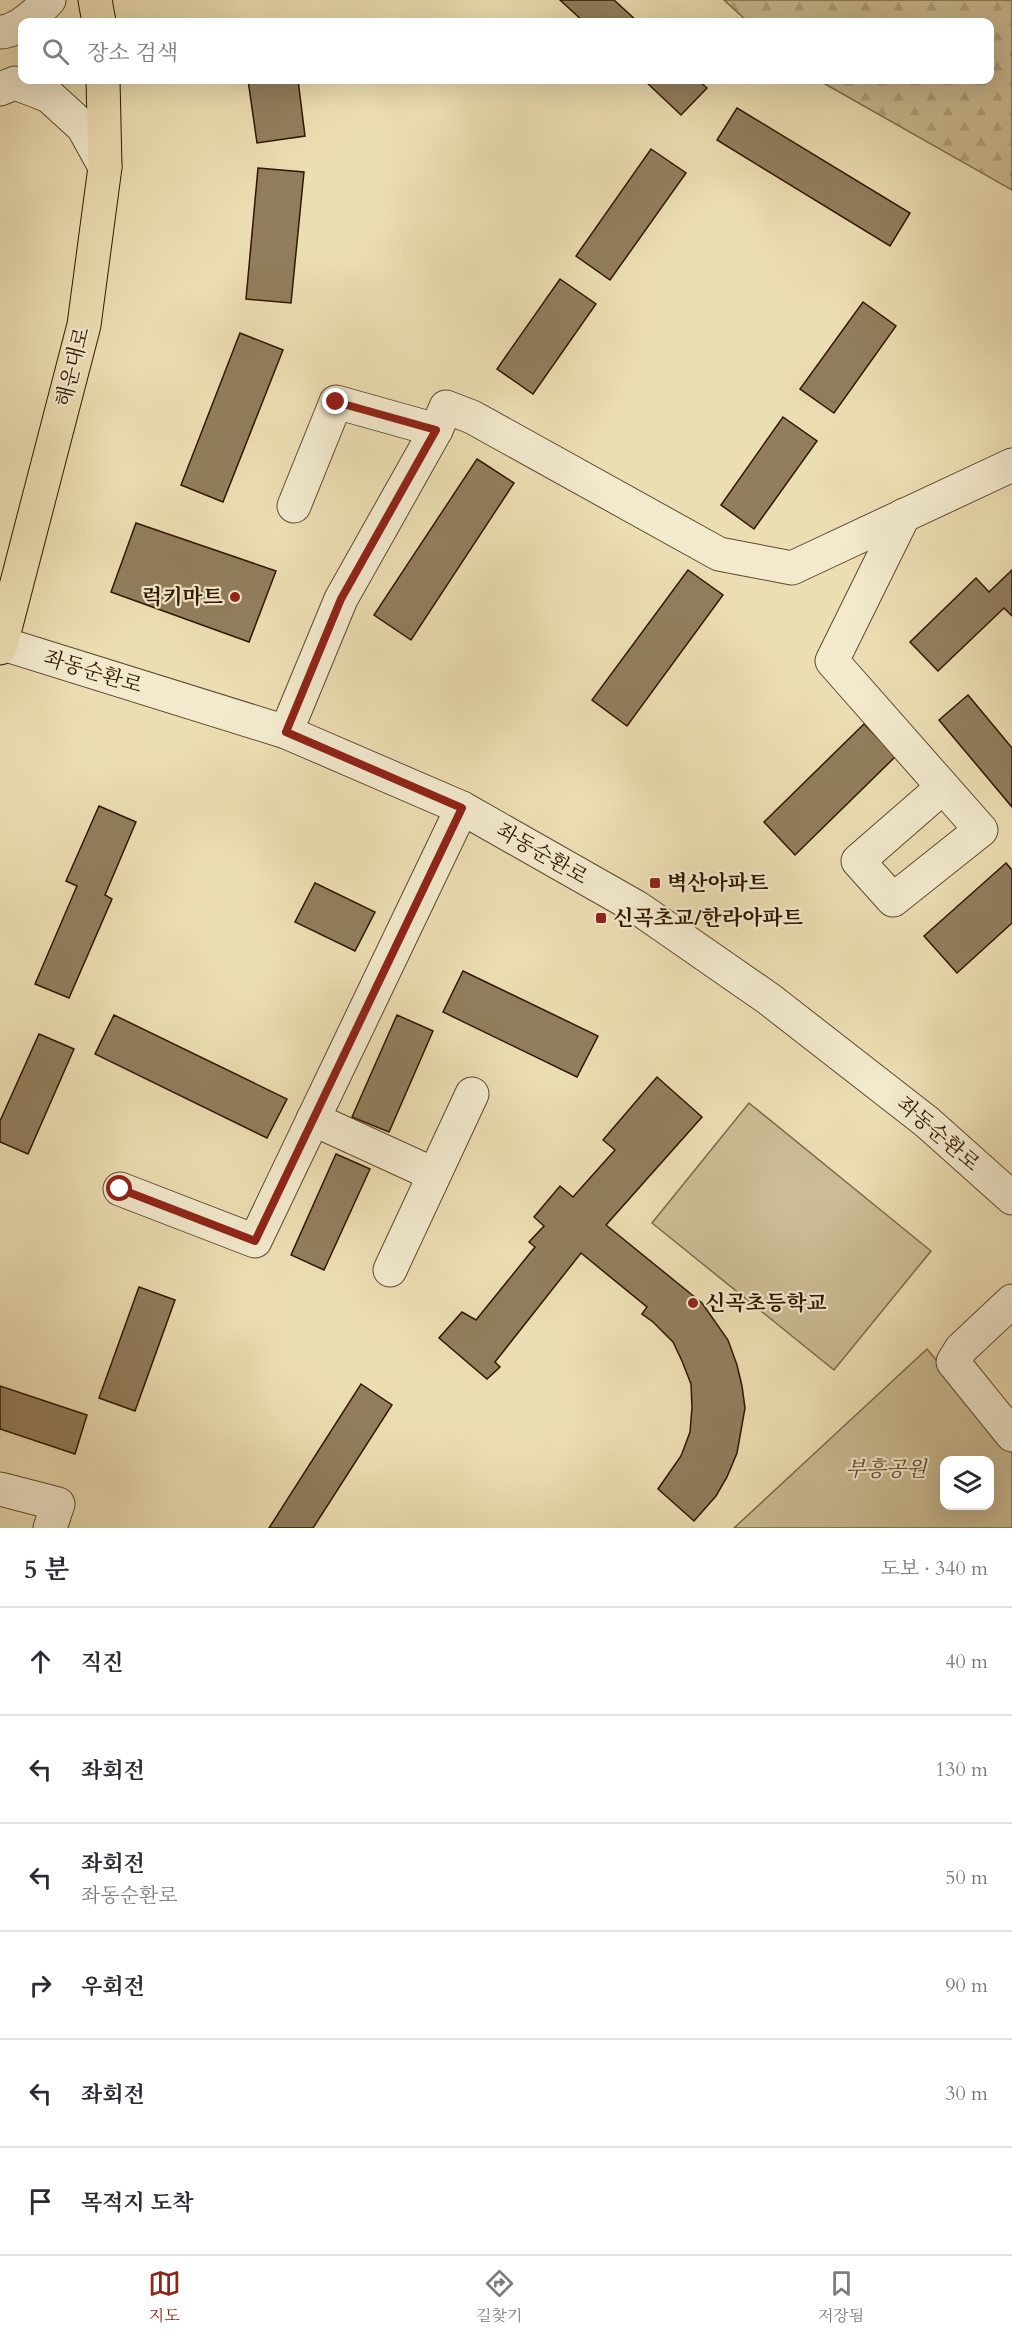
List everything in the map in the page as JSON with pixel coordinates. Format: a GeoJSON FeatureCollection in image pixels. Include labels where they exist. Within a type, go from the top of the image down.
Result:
{"type":"FeatureCollection","features":[{"type":"Feature","properties":{"kind":"main road"},"geometry":{"type":"LineString","coordinates":[[95,0],[98,18]]}},
{"type":"Feature","properties":{"kind":"main road","name":"해운대로"},"geometry":{"type":"LineString","coordinates":[[0,645],[84,325],[105,167],[103,84]]}},
{"type":"Feature","properties":{"kind":"street"},"geometry":{"type":"LineString","coordinates":[[29,18],[49,0]]}},
{"type":"Feature","properties":{"kind":"street"},"geometry":{"type":"LineString","coordinates":[[0,32],[7,32],[18,25]]}},
{"type":"Feature","properties":{"kind":"street"},"geometry":{"type":"LineString","coordinates":[[5,84],[49,96],[83,127],[105,167]]}},
{"type":"Feature","properties":{"kind":"street"},"geometry":{"type":"LineString","coordinates":[[294,506],[336,402],[436,430]]}},
{"type":"Feature","properties":{"kind":"street"},"geometry":{"type":"LineString","coordinates":[[286,732],[341,599],[436,430],[446,407],[472,417],[719,554],[792,568],[1012,465]]}},
{"type":"Feature","properties":{"kind":"street"},"geometry":{"type":"LineString","coordinates":[[904,515],[832,661],[943,788]]}},
{"type":"Feature","properties":{"kind":"street","name":"좌동순환로"},"geometry":{"type":"LineString","coordinates":[[0,645],[286,732],[462,808],[638,908],[769,999],[927,1122],[1012,1198]]}},
{"type":"Feature","properties":{"kind":"street"},"geometry":{"type":"LineString","coordinates":[[120,1189],[255,1241],[462,808]]}},
{"type":"Feature","properties":{"kind":"street"},"geometry":{"type":"LineString","coordinates":[[390,1270],[472,1094]]}},
{"type":"Feature","properties":{"kind":"street"},"geometry":{"type":"LineString","coordinates":[[313,1119],[433,1174]]}},
{"type":"Feature","properties":{"kind":"street"},"geometry":{"type":"LineString","coordinates":[[1012,1301],[961,1348],[953,1362],[1012,1436]]}},
{"type":"Feature","properties":{"kind":"street"},"geometry":{"type":"LineString","coordinates":[[0,1488],[58,1504],[50,1528]]}},
{"type":"Feature","properties":{"kind":"green space"},"geometry":{"type":"Polygon","coordinates":[[[724,0],[1012,0],[1012,190],[825,84],[994,84],[994,18],[744,18],[724,0]]]}},
{"type":"Feature","properties":{"kind":"green space"},"geometry":{"type":"Polygon","coordinates":[[[749,1103],[931,1251],[834,1370],[652,1223],[749,1103]]]}},
{"type":"Feature","properties":{"kind":"green space","name":"부흥공원"},"geometry":{"type":"Polygon","coordinates":[[[927,1349],[1012,1451],[1012,1528],[734,1528],[927,1349]]]}},
{"type":"Feature","properties":{"kind":"building"},"geometry":{"type":"Polygon","coordinates":[[[560,0],[614,0],[634,18],[580,18],[560,0]]]}},
{"type":"Feature","properties":{"kind":"building"},"geometry":{"type":"Polygon","coordinates":[[[249,84],[298,84],[305,136],[257,143],[249,84]]]}},
{"type":"Feature","properties":{"kind":"building"},"geometry":{"type":"Polygon","coordinates":[[[648,84],[702,84],[707,88],[681,115],[648,84]]]}},
{"type":"Feature","properties":{"kind":"building"},"geometry":{"type":"Polygon","coordinates":[[[737,108],[910,213],[890,246],[717,140],[737,108]]]}},
{"type":"Feature","properties":{"kind":"building"},"geometry":{"type":"Polygon","coordinates":[[[651,149],[686,173],[610,280],[576,256],[651,149]]]}},
{"type":"Feature","properties":{"kind":"building"},"geometry":{"type":"Polygon","coordinates":[[[258,168],[304,172],[291,303],[246,299],[258,168]]]}},
{"type":"Feature","properties":{"kind":"building"},"geometry":{"type":"Polygon","coordinates":[[[560,279],[596,304],[533,394],[497,369],[560,279]]]}},
{"type":"Feature","properties":{"kind":"building"},"geometry":{"type":"Polygon","coordinates":[[[863,302],[896,326],[834,413],[800,389],[863,302]]]}},
{"type":"Feature","properties":{"kind":"building"},"geometry":{"type":"Polygon","coordinates":[[[240,333],[283,350],[223,502],[181,485],[240,333]]]}},
{"type":"Feature","properties":{"kind":"building"},"geometry":{"type":"Polygon","coordinates":[[[783,417],[817,441],[754,529],[721,505],[783,417]]]}},
{"type":"Feature","properties":{"kind":"building"},"geometry":{"type":"Polygon","coordinates":[[[477,459],[514,483],[411,640],[374,615],[477,459]]]}},
{"type":"Feature","properties":{"kind":"building"},"geometry":{"type":"Polygon","coordinates":[[[136,523],[276,571],[249,642],[111,592],[136,523]]]}},
{"type":"Feature","properties":{"kind":"building"},"geometry":{"type":"Polygon","coordinates":[[[688,570],[723,595],[627,726],[592,700],[688,570]]]}},
{"type":"Feature","properties":{"kind":"building"},"geometry":{"type":"Polygon","coordinates":[[[1012,570],[1012,616],[1004,608],[938,671],[910,642],[976,578],[989,592],[1012,570]]]}},
{"type":"Feature","properties":{"kind":"building"},"geometry":{"type":"Polygon","coordinates":[[[968,695],[1012,748],[1012,807],[939,720],[968,695]]]}},
{"type":"Feature","properties":{"kind":"building"},"geometry":{"type":"Polygon","coordinates":[[[864,724],[896,756],[795,855],[764,822],[864,724]]]}},
{"type":"Feature","properties":{"kind":"building"},"geometry":{"type":"Polygon","coordinates":[[[99,806],[136,822],[105,895],[112,899],[69,998],[35,984],[77,886],[66,881],[99,806]]]}},
{"type":"Feature","properties":{"kind":"building"},"geometry":{"type":"Polygon","coordinates":[[[1006,863],[1012,870],[1012,923],[957,973],[924,936],[1006,863]]]}},
{"type":"Feature","properties":{"kind":"building"},"geometry":{"type":"Polygon","coordinates":[[[315,883],[375,912],[355,951],[295,922],[315,883]]]}},
{"type":"Feature","properties":{"kind":"building"},"geometry":{"type":"Polygon","coordinates":[[[463,971],[598,1036],[577,1077],[443,1012],[463,971]]]}},
{"type":"Feature","properties":{"kind":"building"},"geometry":{"type":"Polygon","coordinates":[[[114,1015],[287,1099],[267,1138],[95,1054],[114,1015]]]}},
{"type":"Feature","properties":{"kind":"building"},"geometry":{"type":"Polygon","coordinates":[[[397,1015],[433,1031],[389,1132],[352,1117],[397,1015]]]}},
{"type":"Feature","properties":{"kind":"building"},"geometry":{"type":"Polygon","coordinates":[[[39,1034],[74,1049],[28,1154],[0,1142],[0,1121],[39,1034]]]}},
{"type":"Feature","properties":{"kind":"building"},"geometry":{"type":"Polygon","coordinates":[[[657,1077],[702,1117],[606,1225],[702,1303],[728,1340],[737,1365],[745,1408],[737,1453],[716,1496],[694,1521],[658,1489],[681,1456],[690,1432],[691,1384],[682,1361],[673,1342],[642,1314],[647,1307],[581,1253],[495,1362],[500,1367],[487,1379],[439,1338],[462,1312],[476,1320],[535,1247],[529,1242],[544,1226],[534,1217],[560,1186],[573,1197],[615,1150],[603,1140],[657,1077]]]}},
{"type":"Feature","properties":{"kind":"building"},"geometry":{"type":"Polygon","coordinates":[[[336,1154],[370,1169],[324,1270],[291,1255],[336,1154]]]}},
{"type":"Feature","properties":{"kind":"building"},"geometry":{"type":"Polygon","coordinates":[[[139,1287],[175,1300],[135,1411],[99,1398],[139,1287]]]}},
{"type":"Feature","properties":{"kind":"building"},"geometry":{"type":"Polygon","coordinates":[[[361,1384],[392,1405],[313,1528],[269,1528],[361,1384]]]}},
{"type":"Feature","properties":{"kind":"building"},"geometry":{"type":"Polygon","coordinates":[[[0,1386],[87,1415],[75,1454],[0,1429],[0,1386]]]}},
{"type":"Feature","properties":{"kind":"place","name":"럭키마트"},"geometry":{"type":"Point","coordinates":[235,597]}},
{"type":"Feature","properties":{"kind":"place","name":"벽산아파트"},"geometry":{"type":"Point","coordinates":[655,883]}},
{"type":"Feature","properties":{"kind":"place","name":"신곡초교/한라아파트"},"geometry":{"type":"Point","coordinates":[601,918]}},
{"type":"Feature","properties":{"kind":"place","name":"신곡초등학교"},"geometry":{"type":"Point","coordinates":[693,1303]}},
{"type":"Feature","properties":{"kind":"route"},"geometry":{"type":"LineString","coordinates":[[120,1189],[255,1241],[462,808],[286,732],[341,599],[436,430],[336,402]]}}]}
